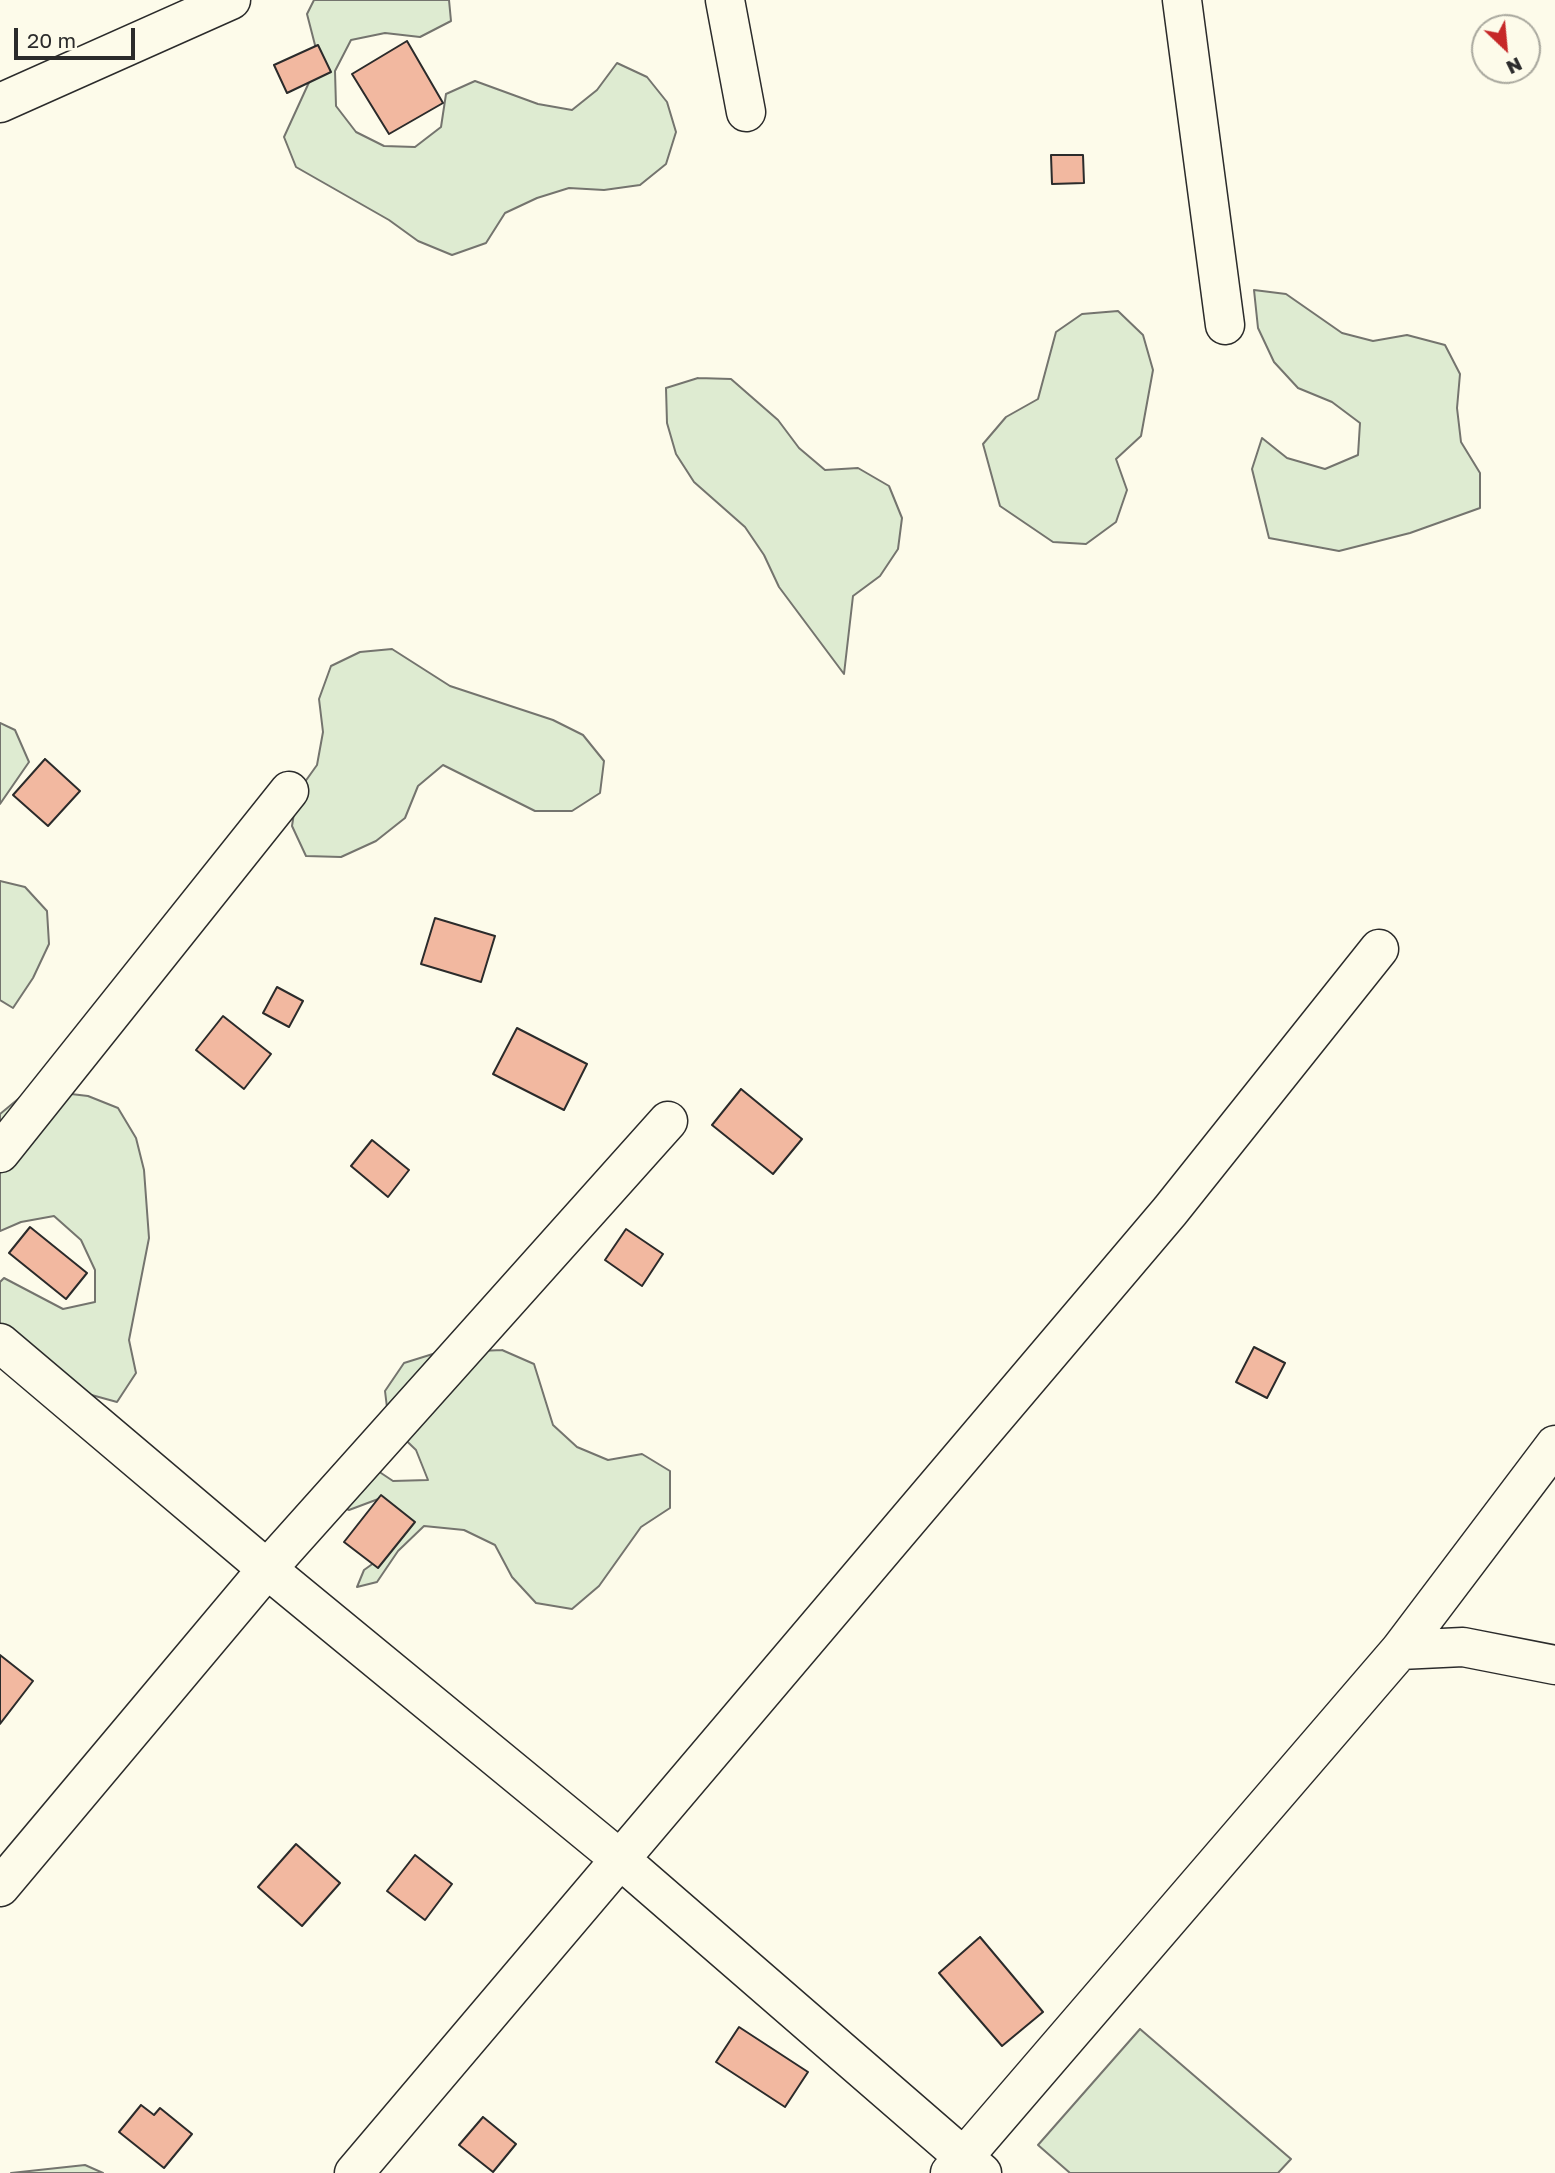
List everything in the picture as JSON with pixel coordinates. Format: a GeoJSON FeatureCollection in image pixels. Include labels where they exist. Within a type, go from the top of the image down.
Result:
{"type":"FeatureCollection","features":[{"type":"Feature","properties":{"kind":"street"},"geometry":{"type":"LineString","coordinates":[[0,103],[230,0]]}},
{"type":"Feature","properties":{"kind":"street"},"geometry":{"type":"LineString","coordinates":[[725,0],[746,112]]}},
{"type":"Feature","properties":{"kind":"street"},"geometry":{"type":"LineString","coordinates":[[1182,0],[1225,325]]}},
{"type":"Feature","properties":{"kind":"street"},"geometry":{"type":"LineString","coordinates":[[0,1153],[289,790]]}},
{"type":"Feature","properties":{"kind":"street"},"geometry":{"type":"LineString","coordinates":[[354,2173],[1170,1211],[1379,949]]}},
{"type":"Feature","properties":{"kind":"street"},"geometry":{"type":"LineString","coordinates":[[0,1887],[267,1569],[668,1121]]}},
{"type":"Feature","properties":{"kind":"street"},"geometry":{"type":"LineString","coordinates":[[0,1343],[267,1569],[621,1860],[965,2168],[1400,1650],[1555,1445]]}},
{"type":"Feature","properties":{"kind":"street"},"geometry":{"type":"LineString","coordinates":[[1400,1650],[1462,1647],[1555,1665]]}},
{"type":"Feature","properties":{"kind":"green space"},"geometry":{"type":"Polygon","coordinates":[[[314,0],[449,0],[451,21],[420,37],[385,33],[351,40],[335,71],[336,106],[356,132],[384,146],[415,147],[441,127],[446,94],[475,81],[538,104],[572,110],[597,90],[617,63],[647,77],[667,102],[676,132],[666,164],[640,185],[604,190],[569,188],[537,198],[505,213],[486,243],[452,255],[418,241],[389,220],[296,167],[284,137],[311,78],[315,45],[307,14],[314,0]]]}},
{"type":"Feature","properties":{"kind":"green space"},"geometry":{"type":"Polygon","coordinates":[[[1254,290],[1286,294],[1342,333],[1373,341],[1407,335],[1445,345],[1460,374],[1457,408],[1461,442],[1480,473],[1480,508],[1410,533],[1339,551],[1269,538],[1252,469],[1262,438],[1287,458],[1325,469],[1358,455],[1360,423],[1332,402],[1298,388],[1274,362],[1258,328],[1254,290]]]}},
{"type":"Feature","properties":{"kind":"green space"},"geometry":{"type":"Polygon","coordinates":[[[1118,311],[1143,335],[1153,370],[1141,436],[1116,459],[1127,490],[1116,522],[1086,544],[1053,542],[1000,506],[983,444],[1006,417],[1038,399],[1056,332],[1082,314],[1118,311]]]}},
{"type":"Feature","properties":{"kind":"green space"},"geometry":{"type":"Polygon","coordinates":[[[698,378],[731,379],[778,420],[799,448],[825,470],[858,468],[889,486],[902,518],[898,549],[880,576],[853,596],[844,674],[779,587],[764,555],[745,527],[694,482],[676,454],[667,423],[666,388],[698,378]]]}},
{"type":"Feature","properties":{"kind":"green space"},"geometry":{"type":"Polygon","coordinates":[[[392,649],[450,686],[553,720],[583,735],[604,761],[600,793],[572,811],[535,811],[443,765],[418,786],[405,818],[376,841],[341,857],[306,856],[292,826],[297,793],[317,765],[323,732],[319,699],[331,666],[360,652],[392,649]]]}},
{"type":"Feature","properties":{"kind":"green space"},"geometry":{"type":"Polygon","coordinates":[[[0,723],[15,730],[29,762],[0,804],[0,723]]]}},
{"type":"Feature","properties":{"kind":"green space"},"geometry":{"type":"Polygon","coordinates":[[[0,881],[25,887],[47,911],[49,944],[33,978],[13,1008],[0,1000],[0,881]]]}},
{"type":"Feature","properties":{"kind":"green space"},"geometry":{"type":"Polygon","coordinates":[[[54,1092],[88,1096],[118,1108],[136,1138],[144,1170],[149,1238],[129,1340],[136,1373],[117,1402],[77,1391],[0,1336],[0,1282],[4,1278],[63,1309],[95,1302],[95,1270],[81,1240],[54,1216],[21,1222],[0,1231],[0,1114],[23,1095],[54,1092]]]}},
{"type":"Feature","properties":{"kind":"green space"},"geometry":{"type":"Polygon","coordinates":[[[502,1350],[534,1364],[553,1425],[577,1447],[608,1460],[642,1454],[670,1471],[670,1508],[641,1527],[599,1586],[572,1609],[536,1603],[512,1577],[495,1545],[464,1530],[424,1526],[398,1551],[377,1582],[357,1587],[364,1570],[389,1552],[381,1498],[349,1510],[318,1496],[334,1465],[366,1463],[393,1481],[428,1480],[416,1450],[389,1424],[385,1391],[404,1363],[436,1353],[502,1350]]]}},
{"type":"Feature","properties":{"kind":"green space"},"geometry":{"type":"Polygon","coordinates":[[[1140,2029],[1291,2159],[1278,2173],[1070,2173],[1038,2145],[1140,2029]]]}},
{"type":"Feature","properties":{"kind":"green space"},"geometry":{"type":"Polygon","coordinates":[[[85,2165],[103,2173],[11,2173],[85,2165]]]}},
{"type":"Feature","properties":{"kind":"building"},"geometry":{"type":"Polygon","coordinates":[[[407,41],[443,103],[389,134],[352,74],[407,41]]]}},
{"type":"Feature","properties":{"kind":"building"},"geometry":{"type":"Polygon","coordinates":[[[318,45],[331,72],[287,93],[274,65],[318,45]]]}},
{"type":"Feature","properties":{"kind":"building"},"geometry":{"type":"Polygon","coordinates":[[[1051,155],[1083,155],[1084,183],[1052,184],[1051,155]]]}},
{"type":"Feature","properties":{"kind":"building"},"geometry":{"type":"Polygon","coordinates":[[[45,759],[80,791],[48,826],[13,795],[45,759]]]}},
{"type":"Feature","properties":{"kind":"building"},"geometry":{"type":"Polygon","coordinates":[[[435,918],[495,936],[481,982],[421,964],[435,918]]]}},
{"type":"Feature","properties":{"kind":"building"},"geometry":{"type":"Polygon","coordinates":[[[277,987],[303,1001],[289,1027],[263,1013],[277,987]]]}},
{"type":"Feature","properties":{"kind":"building"},"geometry":{"type":"Polygon","coordinates":[[[223,1016],[271,1054],[244,1089],[196,1050],[223,1016]]]}},
{"type":"Feature","properties":{"kind":"building"},"geometry":{"type":"Polygon","coordinates":[[[517,1028],[587,1064],[564,1110],[493,1074],[517,1028]]]}},
{"type":"Feature","properties":{"kind":"building"},"geometry":{"type":"Polygon","coordinates":[[[741,1089],[802,1139],[773,1174],[712,1125],[741,1089]]]}},
{"type":"Feature","properties":{"kind":"building"},"geometry":{"type":"Polygon","coordinates":[[[372,1140],[409,1170],[388,1197],[351,1166],[372,1140]]]}},
{"type":"Feature","properties":{"kind":"building"},"geometry":{"type":"Polygon","coordinates":[[[30,1227],[87,1273],[66,1299],[9,1253],[30,1227]]]}},
{"type":"Feature","properties":{"kind":"building"},"geometry":{"type":"Polygon","coordinates":[[[626,1229],[663,1254],[642,1286],[605,1260],[626,1229]]]}},
{"type":"Feature","properties":{"kind":"building"},"geometry":{"type":"Polygon","coordinates":[[[1254,1347],[1285,1363],[1267,1398],[1236,1382],[1254,1347]]]}},
{"type":"Feature","properties":{"kind":"building"},"geometry":{"type":"Polygon","coordinates":[[[381,1495],[415,1522],[378,1568],[344,1542],[381,1495]]]}},
{"type":"Feature","properties":{"kind":"building"},"geometry":{"type":"Polygon","coordinates":[[[0,1655],[33,1681],[0,1724],[0,1655]]]}},
{"type":"Feature","properties":{"kind":"building"},"geometry":{"type":"Polygon","coordinates":[[[296,1844],[340,1883],[302,1926],[258,1887],[296,1844]]]}},
{"type":"Feature","properties":{"kind":"building"},"geometry":{"type":"Polygon","coordinates":[[[415,1855],[452,1884],[425,1920],[387,1891],[415,1855]]]}},
{"type":"Feature","properties":{"kind":"building"},"geometry":{"type":"Polygon","coordinates":[[[980,1937],[1043,2012],[1002,2046],[939,1973],[980,1937]]]}},
{"type":"Feature","properties":{"kind":"building"},"geometry":{"type":"Polygon","coordinates":[[[739,2027],[808,2072],[785,2107],[716,2062],[739,2027]]]}},
{"type":"Feature","properties":{"kind":"building"},"geometry":{"type":"Polygon","coordinates":[[[141,2105],[154,2115],[160,2108],[192,2134],[164,2168],[119,2132],[141,2105]]]}},
{"type":"Feature","properties":{"kind":"building"},"geometry":{"type":"Polygon","coordinates":[[[483,2117],[516,2144],[493,2172],[459,2145],[483,2117]]]}}]}
